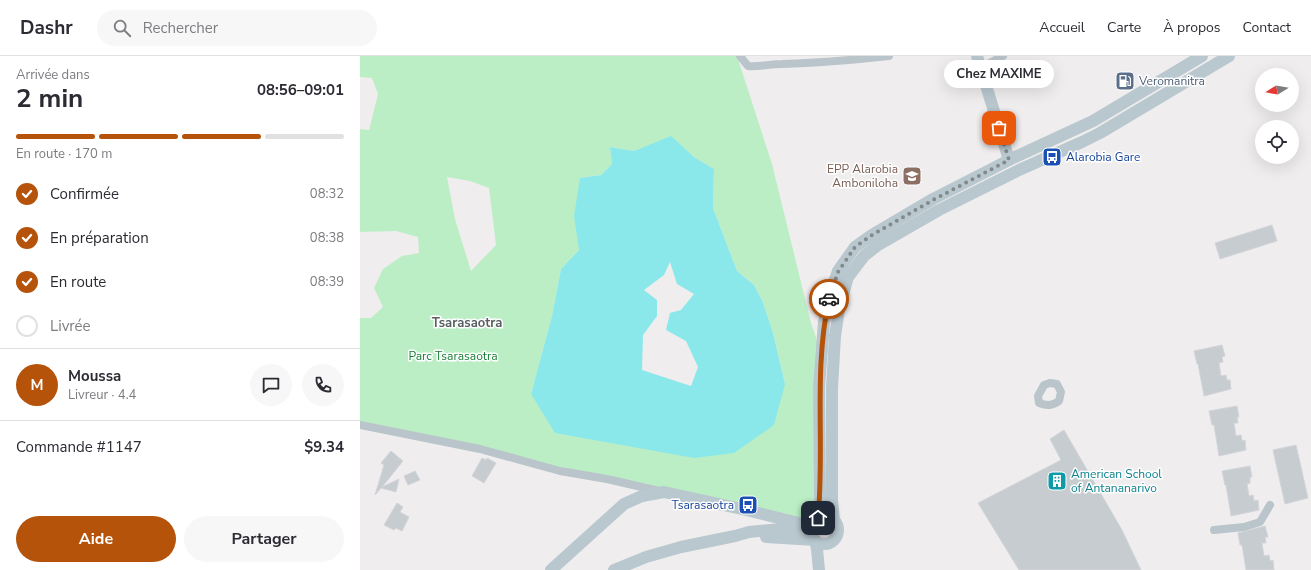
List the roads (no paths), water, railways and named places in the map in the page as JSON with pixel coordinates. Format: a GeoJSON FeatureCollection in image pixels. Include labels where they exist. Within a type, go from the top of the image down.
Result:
{"type":"FeatureCollection","features":[{"type":"Feature","properties":{"kind":"main road"},"geometry":{"type":"LineString","coordinates":[[977,56],[1009,160]]}},
{"type":"Feature","properties":{"kind":"main road"},"geometry":{"type":"LineString","coordinates":[[819,568],[815,540],[811,534],[820,500],[819,388],[824,322],[831,290],[838,272],[855,247],[872,235],[933,200],[1009,160],[1093,121],[1202,56]]}},
{"type":"Feature","properties":{"kind":"main road"},"geometry":{"type":"LineString","coordinates":[[819,568],[831,543],[837,537],[838,533],[838,528],[834,521],[832,500],[832,388],[835,336],[841,302],[848,277],[864,256],[878,245],[939,210],[1016,171],[1094,136],[1229,56]]}},
{"type":"Feature","properties":{"kind":"main road"},"geometry":{"type":"LineString","coordinates":[[551,570],[624,504],[642,496],[664,492],[762,514],[815,522]]}},
{"type":"Feature","properties":{"kind":"main road"},"geometry":{"type":"LineString","coordinates":[[759,530],[762,514]]}},
{"type":"Feature","properties":{"kind":"main road"},"geometry":{"type":"LineString","coordinates":[[614,570],[646,557],[667,551],[759,530],[815,522],[826,516],[834,521]]}},
{"type":"Feature","properties":{"kind":"main road"},"geometry":{"type":"LineString","coordinates":[[735,536],[784,537],[815,540],[822,544],[831,543]]}},
{"type":"Feature","properties":{"kind":"street"},"geometry":{"type":"LineString","coordinates":[[740,56],[748,66],[760,67],[773,64],[830,62],[889,56]]}},
{"type":"Feature","properties":{"kind":"street"},"geometry":{"type":"LineString","coordinates":[[980,68],[1003,56]]}},
{"type":"Feature","properties":{"kind":"street"},"geometry":{"type":"LineString","coordinates":[[360,425],[480,449],[560,471],[607,479],[664,492]]}},
{"type":"Feature","properties":{"kind":"street"},"geometry":{"type":"LineString","coordinates":[[1214,530],[1244,527],[1260,522],[1270,505]]}},
{"type":"Feature","properties":{"kind":"water"},"geometry":{"type":"Polygon","coordinates":[[[671,136],[694,157],[714,169],[713,208],[737,271],[754,285],[762,300],[773,333],[785,384],[774,425],[734,453],[694,458],[555,433],[531,394],[552,316],[561,269],[579,250],[574,216],[580,178],[601,175],[612,164],[610,147],[634,151],[671,136]],[[670,262],[664,275],[644,290],[657,300],[657,316],[643,335],[642,370],[691,386],[698,367],[686,341],[666,330],[670,313],[681,310],[694,294],[677,284],[670,262]]]}},
{"type":"Feature","properties":{"kind":"place","name":"Veromanitra"},"geometry":{"type":"Point","coordinates":[1125,81]}},
{"type":"Feature","properties":{"kind":"place","name":"Chez MAXIME"},"geometry":{"type":"Point","coordinates":[999,128]}},
{"type":"Feature","properties":{"kind":"place","name":"Alarobia Gare"},"geometry":{"type":"Point","coordinates":[1052,157]}},
{"type":"Feature","properties":{"kind":"place","name":"EPP Alarobia Amboniloha"},"geometry":{"type":"Point","coordinates":[912,176]}},
{"type":"Feature","properties":{"kind":"place","name":"American School of Antananarivo"},"geometry":{"type":"Point","coordinates":[1057,481]}},
{"type":"Feature","properties":{"kind":"place","name":"Tsarasaotra"},"geometry":{"type":"Point","coordinates":[748,505]}},
{"type":"Feature","properties":{"kind":"district","name":"Tsarasaotra"},"geometry":{"type":"Point","coordinates":[467,322]}},
{"type":"Feature","properties":{"kind":"park label","name":"Parc Tsarasaotra"},"geometry":{"type":"Point","coordinates":[453,356]}}]}
